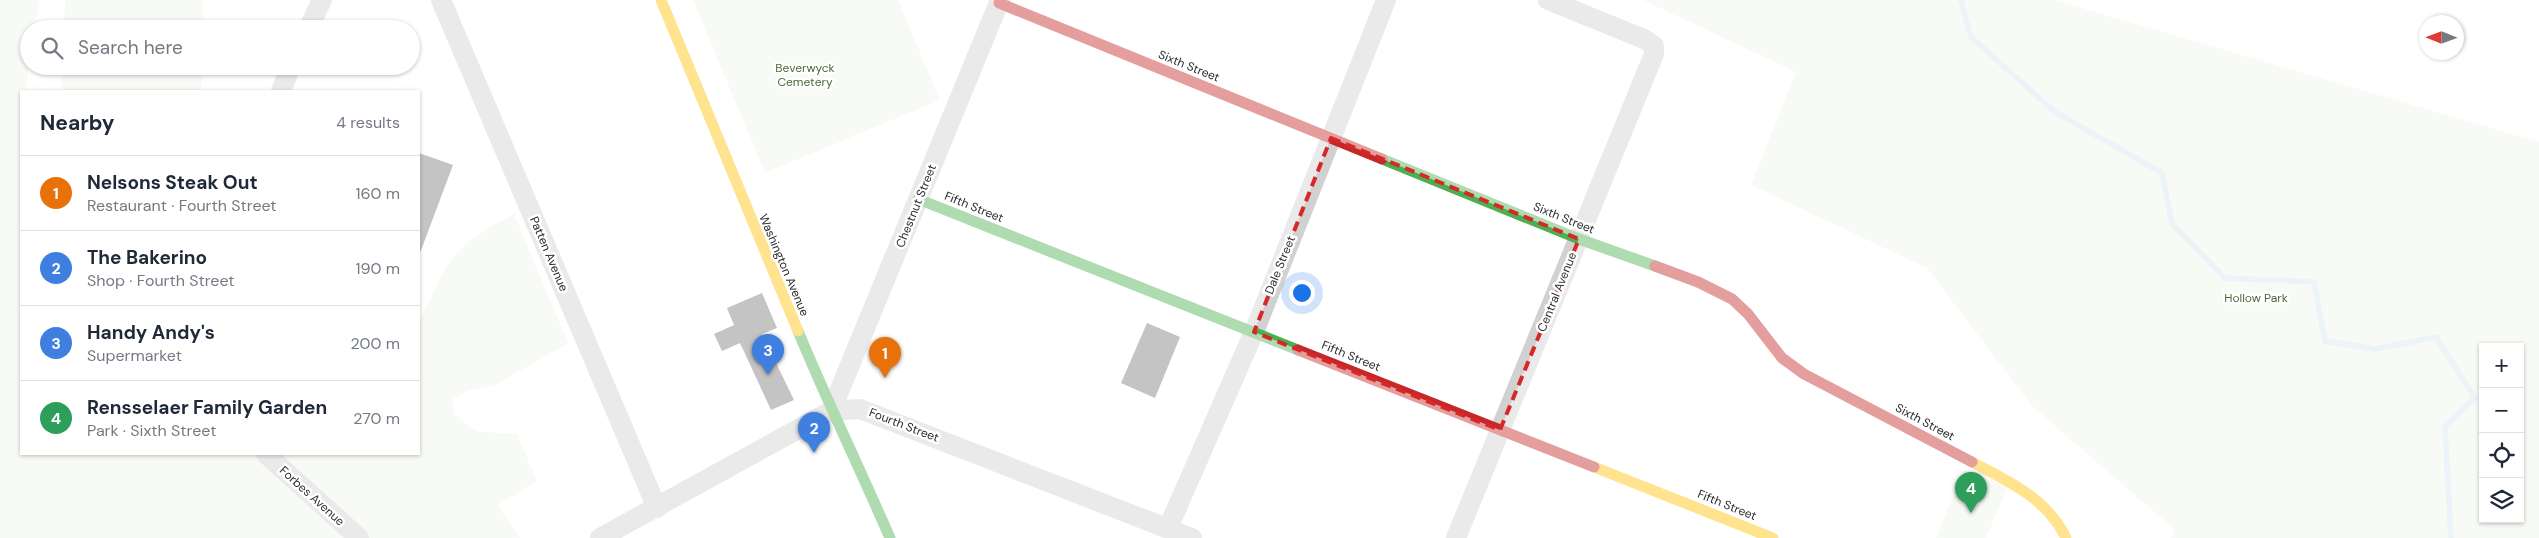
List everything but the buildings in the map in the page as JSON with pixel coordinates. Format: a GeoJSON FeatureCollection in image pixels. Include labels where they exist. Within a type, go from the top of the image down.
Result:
{"type":"FeatureCollection","features":[{"type":"Feature","properties":{"kind":"street"},"geometry":{"type":"LineString","coordinates":[[312,20],[322,0]]}},
{"type":"Feature","properties":{"kind":"street","name":"Patten Avenue"},"geometry":{"type":"LineString","coordinates":[[441,0],[657,508]]}},
{"type":"Feature","properties":{"kind":"street","name":"Washington Avenue"},"geometry":{"type":"LineString","coordinates":[[661,0],[830,411],[866,482],[890,538]]}},
{"type":"Feature","properties":{"kind":"street","name":"Dale Street"},"geometry":{"type":"LineString","coordinates":[[1168,528],[1254,332],[1386,0]]}},
{"type":"Feature","properties":{"kind":"street","name":"Central Avenue"},"geometry":{"type":"LineString","coordinates":[[1456,538],[1654,54],[1654,46],[1644,39],[1548,0]]}},
{"type":"Feature","properties":{"kind":"street","name":"Chestnut Street"},"geometry":{"type":"LineString","coordinates":[[830,411],[1000,2]]}},
{"type":"Feature","properties":{"kind":"street","name":"Sixth Street"},"geometry":{"type":"LineString","coordinates":[[1000,2],[1579,239],[1698,282],[1732,299],[1748,314],[1782,358],[1804,374],[2023,489],[2040,501],[2056,518],[2066,538]]}},
{"type":"Feature","properties":{"kind":"street"},"geometry":{"type":"LineString","coordinates":[[281,90],[287,75]]}},
{"type":"Feature","properties":{"kind":"street","name":"Fifth Street"},"geometry":{"type":"LineString","coordinates":[[918,199],[1773,538]]}},
{"type":"Feature","properties":{"kind":"street","name":"Fourth Street"},"geometry":{"type":"LineString","coordinates":[[600,538],[830,411],[860,409],[872,412],[1192,538]]}},
{"type":"Feature","properties":{"kind":"street","name":"Forbes Avenue"},"geometry":{"type":"LineString","coordinates":[[267,455],[360,538]]}},
{"type":"Feature","properties":{"kind":"highlighted area"},"geometry":{"type":"Polygon","coordinates":[[[1331,138],[1579,239],[1500,430],[1254,332],[1331,138]]]}},
{"type":"Feature","properties":{"kind":"green space"},"geometry":{"type":"Polygon","coordinates":[[[0,0],[40,0],[37,20],[20,20],[20,75],[28,75],[26,90],[20,90],[20,455],[420,455],[420,317],[445,269],[456,254],[479,234],[514,214],[568,343],[495,385],[467,391],[453,399],[454,414],[476,431],[517,434],[537,481],[498,505],[520,538],[0,538],[0,0]]]}},
{"type":"Feature","properties":{"kind":"green space"},"geometry":{"type":"Polygon","coordinates":[[[65,0],[203,0],[203,20],[64,20],[65,0]]]}},
{"type":"Feature","properties":{"kind":"green space","name":"Beverwyck Cemetery"},"geometry":{"type":"Polygon","coordinates":[[[693,0],[898,0],[940,100],[765,173],[693,0]]]}},
{"type":"Feature","properties":{"kind":"green space","name":"Hollow Park"},"geometry":{"type":"Polygon","coordinates":[[[1643,0],[2054,0],[2539,142],[2539,538],[2171,538],[2174,529],[2032,406],[1927,268],[1751,185],[1796,72],[1643,0]]]}},
{"type":"Feature","properties":{"kind":"green space"},"geometry":{"type":"Polygon","coordinates":[[[63,75],[202,75],[201,90],[62,90],[63,75]]]}},
{"type":"Feature","properties":{"kind":"green space"},"geometry":{"type":"Polygon","coordinates":[[[1964,470],[2007,488],[1986,538],[1936,538],[1964,470]]]}},
{"type":"Feature","properties":{"kind":"waterway"},"geometry":{"type":"LineString","coordinates":[[1961,0],[1971,37],[2055,112],[2162,173],[2172,224],[2225,278],[2314,282],[2325,341],[2375,349],[2436,337],[2475,398],[2445,426],[2451,538]]}},
{"type":"Feature","properties":{"kind":"traffic: fast"},"geometry":{"type":"LineString","coordinates":[[1382,159],[1579,239],[1655,266]]}},
{"type":"Feature","properties":{"kind":"traffic: fast"},"geometry":{"type":"LineString","coordinates":[[918,199],[1298,350]]}},
{"type":"Feature","properties":{"kind":"traffic: fast"},"geometry":{"type":"LineString","coordinates":[[798,331],[890,538]]}},
{"type":"Feature","properties":{"kind":"traffic: slow"},"geometry":{"type":"LineString","coordinates":[[661,0],[798,331]]}},
{"type":"Feature","properties":{"kind":"traffic: slow"},"geometry":{"type":"LineString","coordinates":[[1972,462],[2026,492],[2048,512],[2066,538]]}},
{"type":"Feature","properties":{"kind":"traffic: slow"},"geometry":{"type":"LineString","coordinates":[[1594,467],[1773,538]]}},
{"type":"Feature","properties":{"kind":"traffic: jam"},"geometry":{"type":"LineString","coordinates":[[999,3],[1382,159]]}},
{"type":"Feature","properties":{"kind":"traffic: jam"},"geometry":{"type":"LineString","coordinates":[[1655,266],[1698,282],[1732,299],[1748,314],[1782,358],[1804,374],[1972,462]]}},
{"type":"Feature","properties":{"kind":"traffic: jam"},"geometry":{"type":"LineString","coordinates":[[1298,350],[1594,467]]}},
{"type":"Feature","properties":{"kind":"place","name":"Handy Andy's"},"geometry":{"type":"Point","coordinates":[768,375]}},
{"type":"Feature","properties":{"kind":"place","name":"Nelsons Steak Out"},"geometry":{"type":"Point","coordinates":[885,378]}},
{"type":"Feature","properties":{"kind":"place","name":"The Bakerino"},"geometry":{"type":"Point","coordinates":[814,453]}},
{"type":"Feature","properties":{"kind":"place","name":"Rensselaer Family Garden"},"geometry":{"type":"Point","coordinates":[1971,513]}}]}
